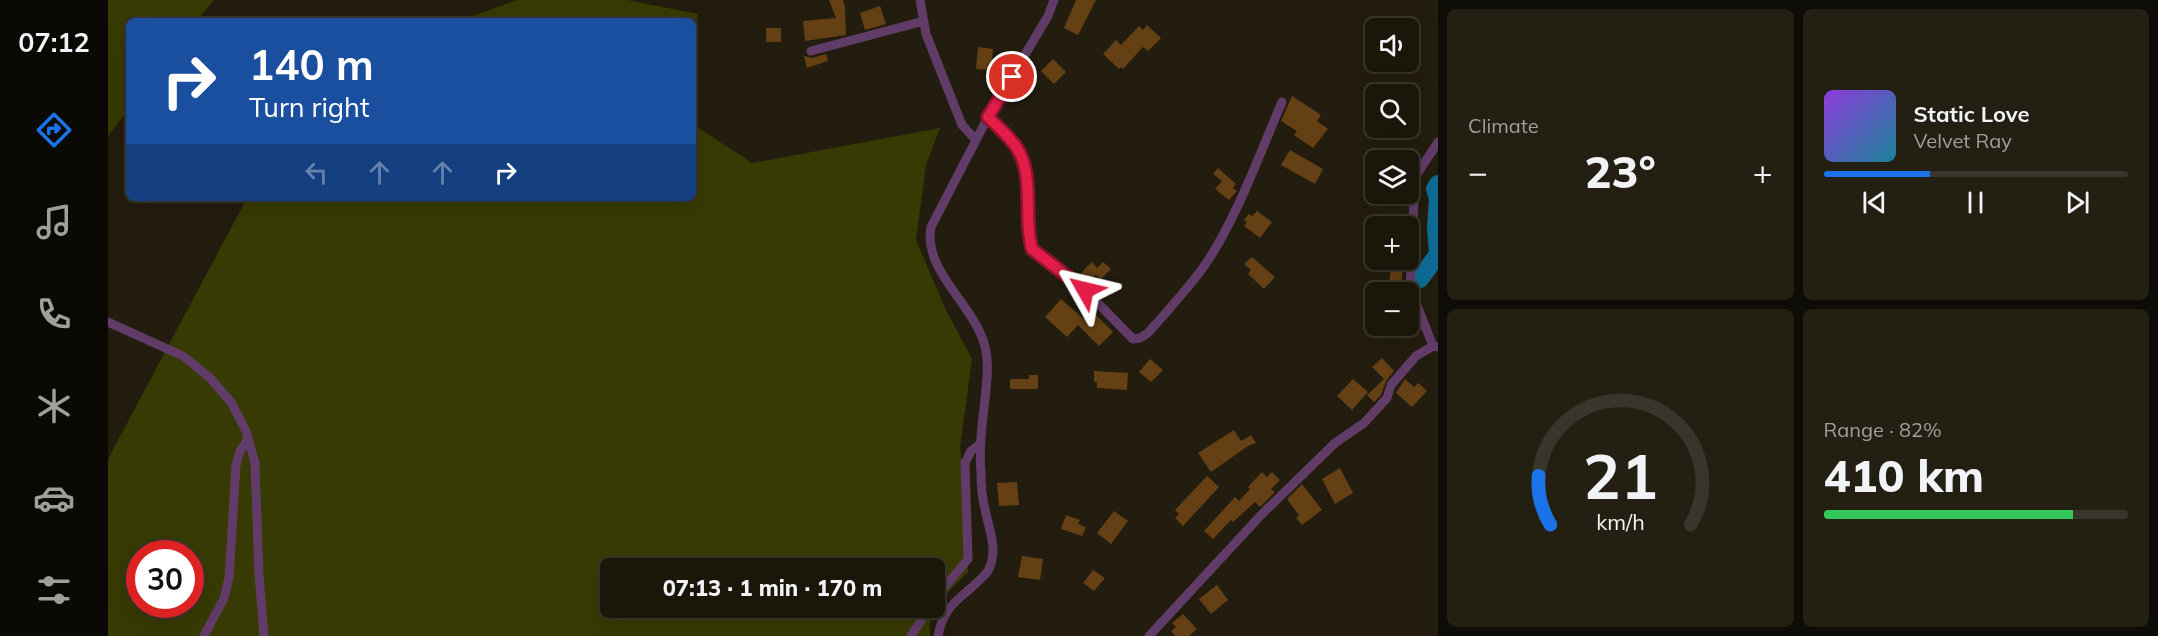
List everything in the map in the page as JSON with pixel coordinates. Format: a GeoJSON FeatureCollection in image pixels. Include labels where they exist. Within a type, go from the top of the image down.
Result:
{"type":"FeatureCollection","features":[{"type":"Feature","properties":{"kind":"street"},"geometry":{"type":"LineString","coordinates":[[920,0],[926,34],[962,125],[976,140]]}},
{"type":"Feature","properties":{"kind":"street"},"geometry":{"type":"LineString","coordinates":[[938,636],[945,614],[952,603],[983,578],[988,571],[994,548],[984,507],[980,444],[988,370],[987,354],[983,338],[932,256],[929,237],[935,217],[988,117],[1048,16],[1054,0]]}},
{"type":"Feature","properties":{"kind":"street"},"geometry":{"type":"LineString","coordinates":[[811,51],[924,21]]}},
{"type":"Feature","properties":{"kind":"street"},"geometry":{"type":"LineString","coordinates":[[988,117],[1008,136],[1018,151],[1025,174],[1029,239],[1032,249],[1085,290],[1132,339],[1140,338],[1148,333],[1187,289],[1208,260],[1233,213],[1282,102]]}},
{"type":"Feature","properties":{"kind":"street"},"geometry":{"type":"LineString","coordinates":[[1149,636],[1262,514],[1335,443],[1364,423],[1387,398],[1390,385],[1416,356],[1436,346],[1410,288],[1415,177],[1438,142]]}},
{"type":"Feature","properties":{"kind":"street"},"geometry":{"type":"LineString","coordinates":[[108,322],[183,356],[209,376],[231,402],[249,439],[255,463],[259,575],[264,636]]}},
{"type":"Feature","properties":{"kind":"street"},"geometry":{"type":"LineString","coordinates":[[204,636],[220,608],[227,588],[236,465],[240,451],[249,439]]}},
{"type":"Feature","properties":{"kind":"street"},"geometry":{"type":"LineString","coordinates":[[945,587],[968,559],[965,462],[980,444]]}},
{"type":"Feature","properties":{"kind":"street"},"geometry":{"type":"LineString","coordinates":[[911,636],[923,618]]}},
{"type":"Feature","properties":{"kind":"shaded area"},"geometry":{"type":"Polygon","coordinates":[[[108,0],[214,0],[199,18],[126,18],[126,113],[108,136],[108,0]]]}},
{"type":"Feature","properties":{"kind":"shaded area"},"geometry":{"type":"Polygon","coordinates":[[[517,0],[627,0],[698,14],[696,27],[696,18],[468,18],[517,0]]]}},
{"type":"Feature","properties":{"kind":"shaded area"},"geometry":{"type":"Polygon","coordinates":[[[696,126],[752,163],[940,128],[926,165],[916,240],[945,308],[972,359],[960,448],[966,493],[968,572],[945,596],[945,558],[600,558],[600,618],[930,618],[930,636],[108,636],[108,459],[245,201],[696,201],[696,126]]]}},
{"type":"Feature","properties":{"kind":"building"},"geometry":{"type":"Polygon","coordinates":[[[829,0],[843,0],[846,35],[805,41],[803,21],[836,18],[829,0]]]}},
{"type":"Feature","properties":{"kind":"building"},"geometry":{"type":"Polygon","coordinates":[[[1076,0],[1096,0],[1078,35],[1064,28],[1076,0]]]}},
{"type":"Feature","properties":{"kind":"building"},"geometry":{"type":"Polygon","coordinates":[[[880,6],[886,24],[865,30],[860,13],[880,6]]]}},
{"type":"Feature","properties":{"kind":"building"},"geometry":{"type":"Polygon","coordinates":[[[1147,25],[1161,38],[1148,51],[1143,47],[1123,69],[1121,67],[1119,69],[1103,54],[1116,40],[1121,45],[1139,26],[1143,30],[1147,25]]]}},
{"type":"Feature","properties":{"kind":"building"},"geometry":{"type":"Polygon","coordinates":[[[766,28],[781,28],[781,42],[766,42],[766,28]]]}},
{"type":"Feature","properties":{"kind":"building"},"geometry":{"type":"Polygon","coordinates":[[[978,47],[993,49],[991,70],[976,69],[978,47]]]}},
{"type":"Feature","properties":{"kind":"building"},"geometry":{"type":"Polygon","coordinates":[[[826,54],[828,61],[807,68],[804,56],[812,58],[826,54]]]}},
{"type":"Feature","properties":{"kind":"building"},"geometry":{"type":"Polygon","coordinates":[[[1053,59],[1066,72],[1054,84],[1041,71],[1053,59]]]}},
{"type":"Feature","properties":{"kind":"building"},"geometry":{"type":"Polygon","coordinates":[[[1292,96],[1321,115],[1317,121],[1328,129],[1313,148],[1294,135],[1297,131],[1281,121],[1292,96]]]}},
{"type":"Feature","properties":{"kind":"building"},"geometry":{"type":"Polygon","coordinates":[[[1290,150],[1323,169],[1315,184],[1281,165],[1290,150]]]}},
{"type":"Feature","properties":{"kind":"building"},"geometry":{"type":"Polygon","coordinates":[[[1218,168],[1236,184],[1233,188],[1237,191],[1229,200],[1215,189],[1222,181],[1213,174],[1218,168]]]}},
{"type":"Feature","properties":{"kind":"building"},"geometry":{"type":"Polygon","coordinates":[[[1257,211],[1272,222],[1260,238],[1244,226],[1247,222],[1244,220],[1249,214],[1252,216],[1257,211]]]}},
{"type":"Feature","properties":{"kind":"building"},"geometry":{"type":"Polygon","coordinates":[[[1252,257],[1275,277],[1264,289],[1248,274],[1251,270],[1244,264],[1252,257]]]}},
{"type":"Feature","properties":{"kind":"building"},"geometry":{"type":"Polygon","coordinates":[[[1092,262],[1097,268],[1103,262],[1111,269],[1101,279],[1096,275],[1087,283],[1078,276],[1092,262]]]}},
{"type":"Feature","properties":{"kind":"building"},"geometry":{"type":"Polygon","coordinates":[[[1391,270],[1403,270],[1401,282],[1389,282],[1391,270]]]}},
{"type":"Feature","properties":{"kind":"building"},"geometry":{"type":"Polygon","coordinates":[[[1061,299],[1084,319],[1092,311],[1113,332],[1099,346],[1078,325],[1067,337],[1045,317],[1061,299]]]}},
{"type":"Feature","properties":{"kind":"building"},"geometry":{"type":"Polygon","coordinates":[[[1382,358],[1394,371],[1386,381],[1381,395],[1374,402],[1367,395],[1384,379],[1372,367],[1382,358]]]}},
{"type":"Feature","properties":{"kind":"building"},"geometry":{"type":"Polygon","coordinates":[[[1150,359],[1163,370],[1151,382],[1139,372],[1150,359]]]}},
{"type":"Feature","properties":{"kind":"building"},"geometry":{"type":"Polygon","coordinates":[[[1094,371],[1128,373],[1127,390],[1097,388],[1097,382],[1094,382],[1094,371]]]}},
{"type":"Feature","properties":{"kind":"building"},"geometry":{"type":"Polygon","coordinates":[[[1029,375],[1038,375],[1038,389],[1010,389],[1010,379],[1029,379],[1029,375]]]}},
{"type":"Feature","properties":{"kind":"building"},"geometry":{"type":"Polygon","coordinates":[[[1353,379],[1368,392],[1352,410],[1337,396],[1353,379]]]}},
{"type":"Feature","properties":{"kind":"building"},"geometry":{"type":"Polygon","coordinates":[[[1405,379],[1414,387],[1418,383],[1427,391],[1412,407],[1396,393],[1405,379]]]}},
{"type":"Feature","properties":{"kind":"building"},"geometry":{"type":"Polygon","coordinates":[[[1234,430],[1241,441],[1251,435],[1256,443],[1248,446],[1211,472],[1198,453],[1234,430]]]}},
{"type":"Feature","properties":{"kind":"building"},"geometry":{"type":"Polygon","coordinates":[[[1340,468],[1353,493],[1335,504],[1322,479],[1340,468]]]}},
{"type":"Feature","properties":{"kind":"building"},"geometry":{"type":"Polygon","coordinates":[[[1262,472],[1267,477],[1272,472],[1280,480],[1271,489],[1275,492],[1260,507],[1255,502],[1233,522],[1231,520],[1213,539],[1204,531],[1235,497],[1239,501],[1262,472]]]}},
{"type":"Feature","properties":{"kind":"building"},"geometry":{"type":"Polygon","coordinates":[[[1207,476],[1219,487],[1183,526],[1175,518],[1179,514],[1175,510],[1207,476]]]}},
{"type":"Feature","properties":{"kind":"building"},"geometry":{"type":"Polygon","coordinates":[[[1017,482],[1019,505],[999,506],[997,483],[1017,482]]]}},
{"type":"Feature","properties":{"kind":"building"},"geometry":{"type":"Polygon","coordinates":[[[1302,484],[1322,510],[1302,525],[1296,518],[1299,515],[1287,499],[1302,484]]]}},
{"type":"Feature","properties":{"kind":"building"},"geometry":{"type":"Polygon","coordinates":[[[1114,511],[1128,521],[1111,544],[1097,533],[1114,511]]]}},
{"type":"Feature","properties":{"kind":"building"},"geometry":{"type":"Polygon","coordinates":[[[1066,515],[1080,520],[1078,524],[1086,527],[1082,536],[1061,529],[1066,515]]]}},
{"type":"Feature","properties":{"kind":"building"},"geometry":{"type":"Polygon","coordinates":[[[1022,556],[1043,559],[1040,580],[1018,577],[1022,556]]]}},
{"type":"Feature","properties":{"kind":"building"},"geometry":{"type":"Polygon","coordinates":[[[1093,570],[1105,578],[1094,591],[1083,583],[1093,570]]]}},
{"type":"Feature","properties":{"kind":"building"},"geometry":{"type":"Polygon","coordinates":[[[1217,585],[1228,600],[1211,614],[1199,599],[1217,585]]]}},
{"type":"Feature","properties":{"kind":"building"},"geometry":{"type":"Polygon","coordinates":[[[1183,614],[1197,629],[1189,636],[1175,636],[1171,631],[1176,627],[1172,623],[1183,614]]]}},
{"type":"Feature","properties":{"kind":"waterway"},"geometry":{"type":"LineString","coordinates":[[1420,279],[1438,254],[1436,227],[1438,199],[1435,189],[1438,184]]}},
{"type":"Feature","properties":{"kind":"route"},"geometry":{"type":"LineString","coordinates":[[1012,77],[988,117],[1008,136],[1018,151],[1025,174],[1029,239],[1032,249],[1085,290]]}}]}
